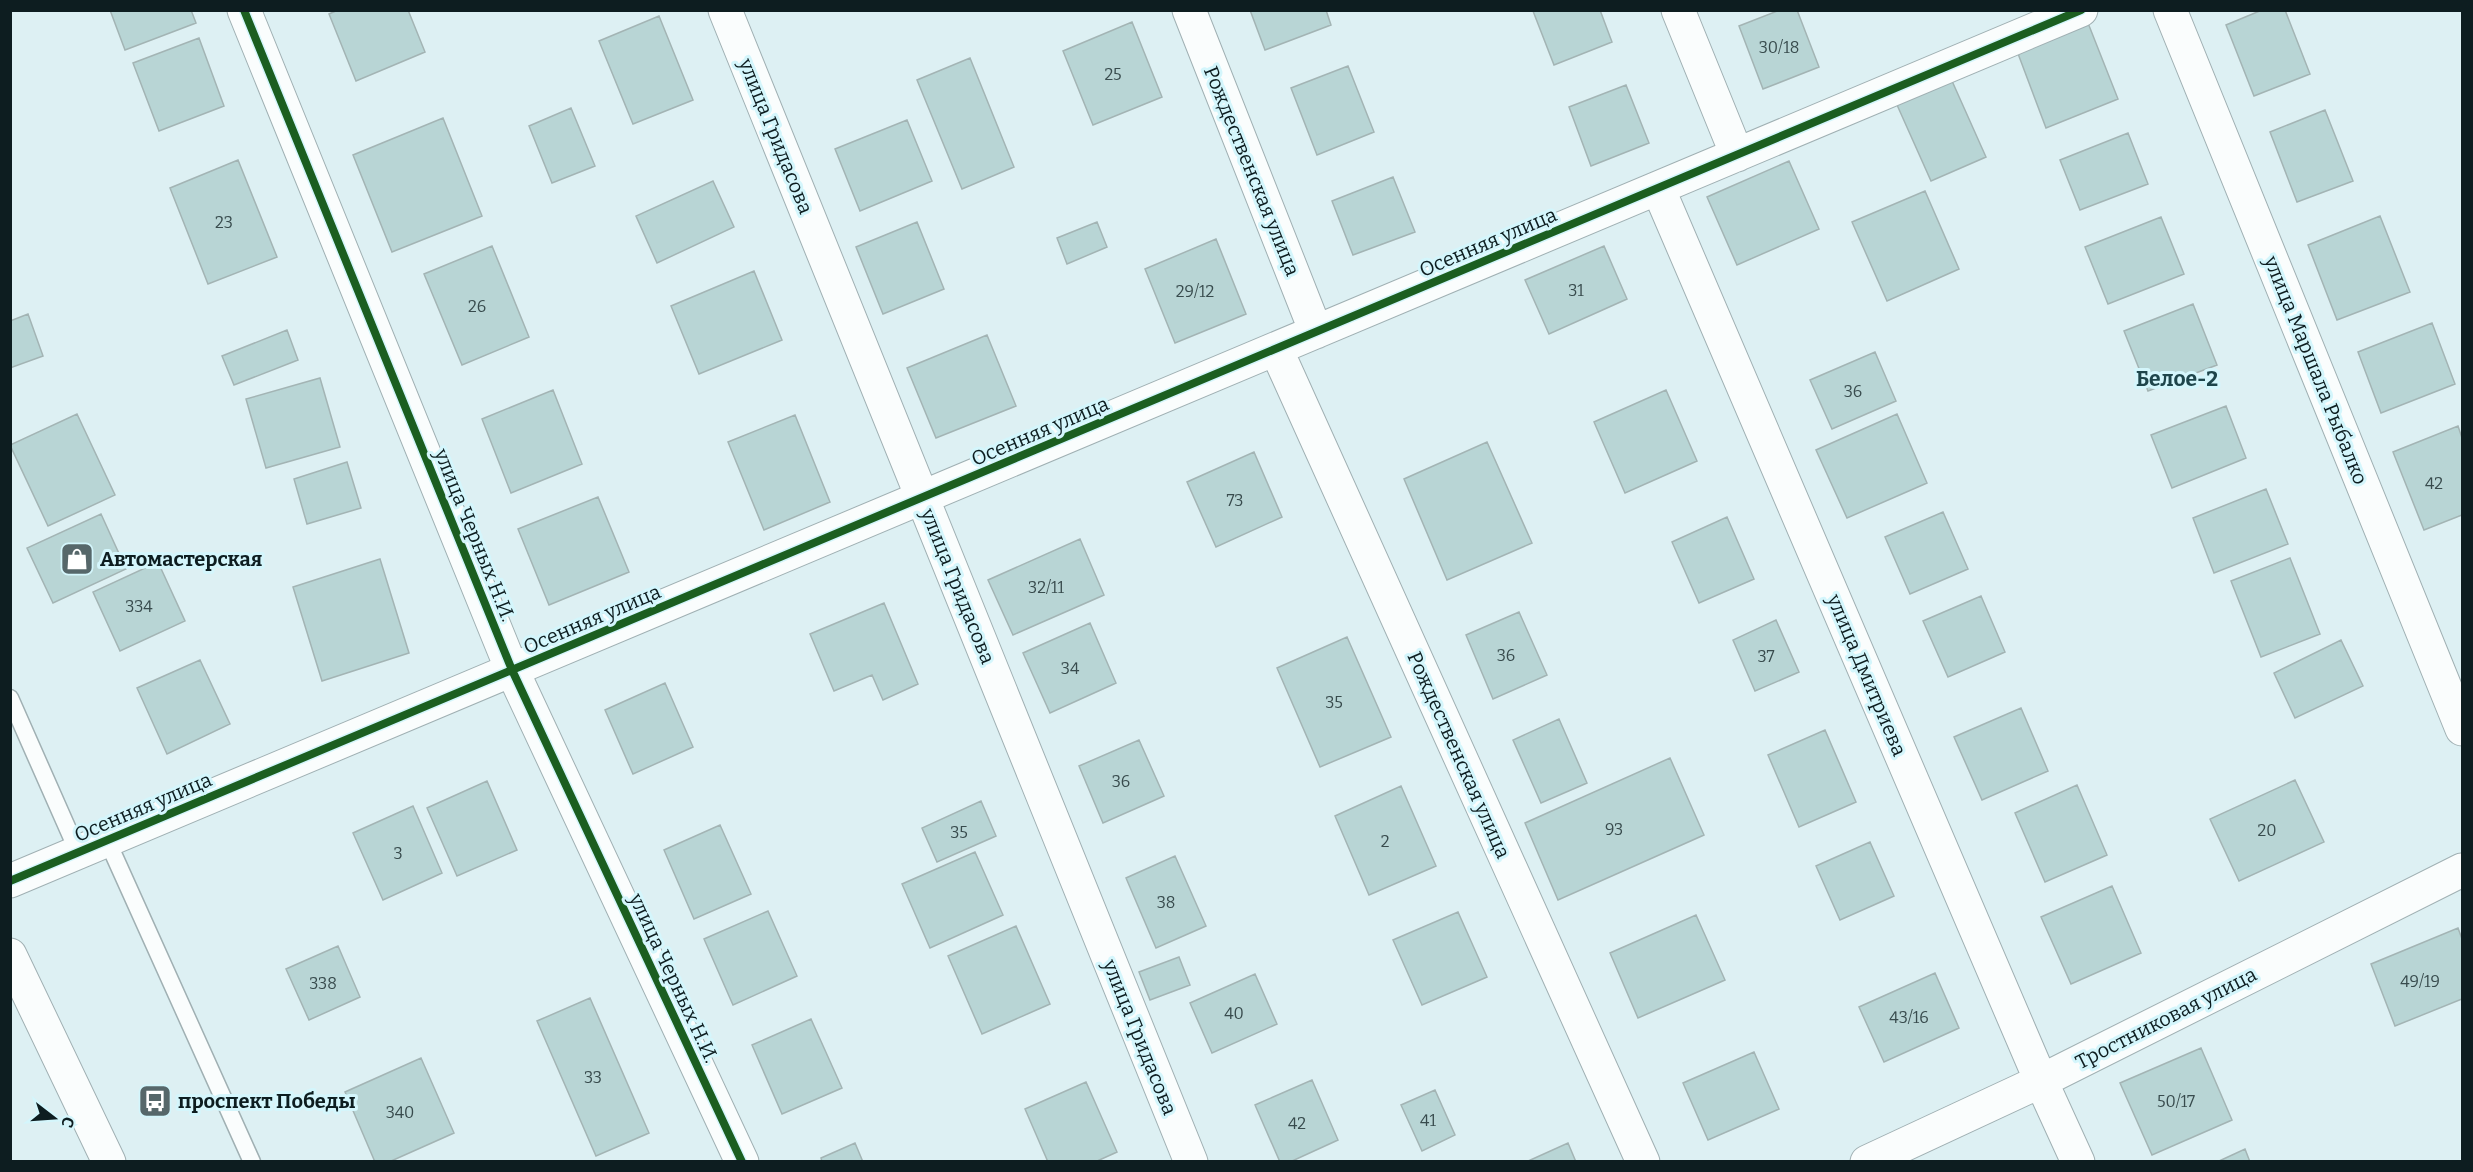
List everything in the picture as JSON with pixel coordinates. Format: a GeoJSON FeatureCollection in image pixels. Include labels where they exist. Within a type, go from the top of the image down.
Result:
{"type":"FeatureCollection","features":[{"type":"Feature","properties":{"kind":"street","name":"улица Черных Н.И."},"geometry":{"type":"LineString","coordinates":[[243,10],[512,670],[741,1161]]}},
{"type":"Feature","properties":{"kind":"street","name":"улица Гридасова"},"geometry":{"type":"LineString","coordinates":[[725,10],[1191,1161]]}},
{"type":"Feature","properties":{"kind":"street","name":"Рождественская улица"},"geometry":{"type":"LineString","coordinates":[[1189,10],[1316,332]]}},
{"type":"Feature","properties":{"kind":"street"},"geometry":{"type":"LineString","coordinates":[[1678,10],[1737,155]]}},
{"type":"Feature","properties":{"kind":"street","name":"Осенняя улица"},"geometry":{"type":"LineString","coordinates":[[10,881],[2081,10]]}},
{"type":"Feature","properties":{"kind":"street","name":"улица Маршала Рыбалко"},"geometry":{"type":"LineString","coordinates":[[2170,10],[2463,729]]}},
{"type":"Feature","properties":{"kind":"street","name":"улица Дмитриева"},"geometry":{"type":"LineString","coordinates":[[1658,188],[2041,1081],[2078,1161]]}},
{"type":"Feature","properties":{"kind":"street","name":"Рождественская улица"},"geometry":{"type":"LineString","coordinates":[[1276,349],[1643,1161]]}},
{"type":"Feature","properties":{"kind":"street","name":"Тростниковая улица"},"geometry":{"type":"LineString","coordinates":[[1867,1161],[2041,1081],[2463,870]]}},
{"type":"Feature","properties":{"kind":"street"},"geometry":{"type":"LineString","coordinates":[[10,955],[109,1161]]}},
{"type":"Feature","properties":{"kind":"lane"},"geometry":{"type":"LineString","coordinates":[[10,698],[92,846],[252,1161]]}},
{"type":"Feature","properties":{"kind":"building"},"geometry":{"type":"Polygon","coordinates":[[[110,10],[191,10],[196,23],[125,50],[110,10]]]}},
{"type":"Feature","properties":{"kind":"building"},"geometry":{"type":"Polygon","coordinates":[[[338,10],[408,10],[425,52],[356,81],[329,14],[338,10]]]}},
{"type":"Feature","properties":{"kind":"building"},"geometry":{"type":"Polygon","coordinates":[[[1250,10],[1326,10],[1331,25],[1265,50],[1250,10]]]}},
{"type":"Feature","properties":{"kind":"building"},"geometry":{"type":"Polygon","coordinates":[[[1600,10],[1612,42],[1554,65],[1533,11],[1600,10]]]}},
{"type":"Feature","properties":{"kind":"building"},"geometry":{"type":"Polygon","coordinates":[[[1780,10],[1797,10],[1819,67],[1763,89],[1739,26],[1780,10]]]}},
{"type":"Feature","properties":{"kind":"building"},"geometry":{"type":"Polygon","coordinates":[[[2262,10],[2285,10],[2310,74],[2254,96],[2226,25],[2262,10]]]}},
{"type":"Feature","properties":{"kind":"building"},"geometry":{"type":"Polygon","coordinates":[[[659,16],[693,100],[633,124],[599,41],[659,16]]]}},
{"type":"Feature","properties":{"kind":"building"},"geometry":{"type":"Polygon","coordinates":[[[1132,22],[1162,97],[1093,125],[1063,51],[1132,22]]]}},
{"type":"Feature","properties":{"kind":"building"},"geometry":{"type":"Polygon","coordinates":[[[2088,23],[2118,99],[2046,128],[2017,51],[2088,23]]]}},
{"type":"Feature","properties":{"kind":"building"},"geometry":{"type":"Polygon","coordinates":[[[199,38],[224,106],[159,131],[133,63],[199,38]]]}},
{"type":"Feature","properties":{"kind":"building"},"geometry":{"type":"Polygon","coordinates":[[[970,58],[1014,167],[962,189],[917,80],[970,58]]]}},
{"type":"Feature","properties":{"kind":"building"},"geometry":{"type":"Polygon","coordinates":[[[1348,66],[1374,132],[1317,155],[1291,88],[1348,66]]]}},
{"type":"Feature","properties":{"kind":"building"},"geometry":{"type":"Polygon","coordinates":[[[1948,72],[1986,157],[1931,181],[1893,96],[1948,72]]]}},
{"type":"Feature","properties":{"kind":"building"},"geometry":{"type":"Polygon","coordinates":[[[1626,85],[1649,143],[1591,166],[1569,107],[1626,85]]]}},
{"type":"Feature","properties":{"kind":"building"},"geometry":{"type":"Polygon","coordinates":[[[571,108],[595,166],[552,183],[529,126],[571,108]]]}},
{"type":"Feature","properties":{"kind":"building"},"geometry":{"type":"Polygon","coordinates":[[[2325,110],[2353,181],[2297,202],[2270,132],[2325,110]]]}},
{"type":"Feature","properties":{"kind":"building"},"geometry":{"type":"Polygon","coordinates":[[[443,118],[482,216],[392,252],[353,155],[443,118]]]}},
{"type":"Feature","properties":{"kind":"building"},"geometry":{"type":"Polygon","coordinates":[[[907,120],[932,181],[860,211],[835,149],[907,120]]]}},
{"type":"Feature","properties":{"kind":"building"},"geometry":{"type":"Polygon","coordinates":[[[2128,133],[2148,184],[2080,210],[2060,160],[2128,133]]]}},
{"type":"Feature","properties":{"kind":"building"},"geometry":{"type":"Polygon","coordinates":[[[238,160],[277,257],[208,284],[170,188],[238,160]]]}},
{"type":"Feature","properties":{"kind":"building"},"geometry":{"type":"Polygon","coordinates":[[[1789,161],[1819,229],[1737,265],[1707,197],[1789,161]]]}},
{"type":"Feature","properties":{"kind":"building"},"geometry":{"type":"Polygon","coordinates":[[[1393,177],[1415,232],[1353,255],[1332,201],[1393,177]]]}},
{"type":"Feature","properties":{"kind":"building"},"geometry":{"type":"Polygon","coordinates":[[[713,181],[734,227],[657,263],[636,216],[713,181]]]}},
{"type":"Feature","properties":{"kind":"building"},"geometry":{"type":"Polygon","coordinates":[[[1925,191],[1959,269],[1887,301],[1852,222],[1925,191]]]}},
{"type":"Feature","properties":{"kind":"building"},"geometry":{"type":"Polygon","coordinates":[[[2380,216],[2410,292],[2337,320],[2308,245],[2380,216]]]}},
{"type":"Feature","properties":{"kind":"building"},"geometry":{"type":"Polygon","coordinates":[[[2161,217],[2184,274],[2108,304],[2085,247],[2161,217]]]}},
{"type":"Feature","properties":{"kind":"building"},"geometry":{"type":"Polygon","coordinates":[[[917,222],[944,289],[883,314],[856,247],[917,222]]]}},
{"type":"Feature","properties":{"kind":"building"},"geometry":{"type":"Polygon","coordinates":[[[1097,222],[1107,247],[1067,264],[1057,238],[1097,222]]]}},
{"type":"Feature","properties":{"kind":"building"},"geometry":{"type":"Polygon","coordinates":[[[1216,239],[1246,314],[1175,343],[1145,269],[1216,239]]]}},
{"type":"Feature","properties":{"kind":"building"},"geometry":{"type":"Polygon","coordinates":[[[492,246],[529,337],[462,365],[424,274],[492,246]]]}},
{"type":"Feature","properties":{"kind":"building"},"geometry":{"type":"Polygon","coordinates":[[[1604,246],[1627,299],[1549,334],[1525,280],[1604,246]]]}},
{"type":"Feature","properties":{"kind":"building"},"geometry":{"type":"Polygon","coordinates":[[[754,271],[782,340],[699,374],[671,306],[754,271]]]}},
{"type":"Feature","properties":{"kind":"building"},"geometry":{"type":"Polygon","coordinates":[[[2193,304],[2217,365],[2148,391],[2124,331],[2193,304]]]}},
{"type":"Feature","properties":{"kind":"building"},"geometry":{"type":"Polygon","coordinates":[[[28,314],[43,356],[10,368],[10,321],[28,314]]]}},
{"type":"Feature","properties":{"kind":"building"},"geometry":{"type":"Polygon","coordinates":[[[2432,323],[2455,384],[2381,413],[2358,352],[2432,323]]]}},
{"type":"Feature","properties":{"kind":"building"},"geometry":{"type":"Polygon","coordinates":[[[287,330],[298,360],[234,385],[222,356],[287,330]]]}},
{"type":"Feature","properties":{"kind":"building"},"geometry":{"type":"Polygon","coordinates":[[[987,335],[1016,406],[936,438],[907,368],[987,335]]]}},
{"type":"Feature","properties":{"kind":"building"},"geometry":{"type":"Polygon","coordinates":[[[1875,352],[1896,401],[1832,429],[1810,380],[1875,352]]]}},
{"type":"Feature","properties":{"kind":"building"},"geometry":{"type":"Polygon","coordinates":[[[320,378],[340,447],[266,468],[246,399],[320,378]]]}},
{"type":"Feature","properties":{"kind":"building"},"geometry":{"type":"Polygon","coordinates":[[[553,390],[582,464],[511,493],[482,419],[553,390]]]}},
{"type":"Feature","properties":{"kind":"building"},"geometry":{"type":"Polygon","coordinates":[[[1666,390],[1697,461],[1625,493],[1594,422],[1666,390]]]}},
{"type":"Feature","properties":{"kind":"building"},"geometry":{"type":"Polygon","coordinates":[[[2226,406],[2246,458],[2172,488],[2151,435],[2226,406]]]}},
{"type":"Feature","properties":{"kind":"building"},"geometry":{"type":"Polygon","coordinates":[[[77,414],[115,495],[48,526],[10,445],[77,414]]]}},
{"type":"Feature","properties":{"kind":"building"},"geometry":{"type":"Polygon","coordinates":[[[1897,414],[1927,483],[1847,518],[1816,450],[1897,414]]]}},
{"type":"Feature","properties":{"kind":"building"},"geometry":{"type":"Polygon","coordinates":[[[795,415],[830,502],[764,530],[728,442],[795,415]]]}},
{"type":"Feature","properties":{"kind":"building"},"geometry":{"type":"Polygon","coordinates":[[[2458,426],[2462,438],[2462,515],[2424,530],[2393,452],[2458,426]]]}},
{"type":"Feature","properties":{"kind":"building"},"geometry":{"type":"Polygon","coordinates":[[[1487,442],[1532,543],[1447,580],[1404,479],[1487,442]]]}},
{"type":"Feature","properties":{"kind":"building"},"geometry":{"type":"Polygon","coordinates":[[[1254,452],[1282,517],[1216,547],[1187,482],[1254,452]]]}},
{"type":"Feature","properties":{"kind":"building"},"geometry":{"type":"Polygon","coordinates":[[[347,462],[361,508],[307,524],[294,479],[347,462]]]}},
{"type":"Feature","properties":{"kind":"building"},"geometry":{"type":"Polygon","coordinates":[[[2266,489],[2288,544],[2214,573],[2193,518],[2266,489]]]}},
{"type":"Feature","properties":{"kind":"building"},"geometry":{"type":"Polygon","coordinates":[[[598,497],[629,572],[549,605],[518,529],[598,497]]]}},
{"type":"Feature","properties":{"kind":"building"},"geometry":{"type":"Polygon","coordinates":[[[1943,512],[1968,569],[1910,594],[1885,537],[1943,512]]]}},
{"type":"Feature","properties":{"kind":"building","name":"Автомастерская"},"geometry":{"type":"Polygon","coordinates":[[[101,514],[126,569],[53,603],[27,548],[101,514]]]}},
{"type":"Feature","properties":{"kind":"building"},"geometry":{"type":"Polygon","coordinates":[[[1727,517],[1754,579],[1699,603],[1672,542],[1727,517]]]}},
{"type":"Feature","properties":{"kind":"building"},"geometry":{"type":"Polygon","coordinates":[[[1080,539],[1104,595],[1013,635],[988,580],[1080,539]]]}},
{"type":"Feature","properties":{"kind":"building"},"geometry":{"type":"Polygon","coordinates":[[[2290,558],[2320,634],[2261,657],[2231,581],[2290,558]]]}},
{"type":"Feature","properties":{"kind":"building"},"geometry":{"type":"Polygon","coordinates":[[[380,559],[409,653],[322,681],[293,587],[380,559]]]}},
{"type":"Feature","properties":{"kind":"building"},"geometry":{"type":"Polygon","coordinates":[[[158,562],[185,621],[120,651],[93,592],[158,562]]]}},
{"type":"Feature","properties":{"kind":"building"},"geometry":{"type":"Polygon","coordinates":[[[1981,596],[2005,652],[1948,677],[1923,621],[1981,596]]]}},
{"type":"Feature","properties":{"kind":"building"},"geometry":{"type":"Polygon","coordinates":[[[884,603],[918,684],[883,700],[872,675],[834,691],[810,634],[884,603]]]}},
{"type":"Feature","properties":{"kind":"building"},"geometry":{"type":"Polygon","coordinates":[[[1519,612],[1547,675],[1493,699],[1466,635],[1519,612]]]}},
{"type":"Feature","properties":{"kind":"building"},"geometry":{"type":"Polygon","coordinates":[[[1776,620],[1799,672],[1755,691],[1733,640],[1776,620]]]}},
{"type":"Feature","properties":{"kind":"building"},"geometry":{"type":"Polygon","coordinates":[[[1090,623],[1116,683],[1050,713],[1023,653],[1090,623]]]}},
{"type":"Feature","properties":{"kind":"building"},"geometry":{"type":"Polygon","coordinates":[[[1347,637],[1391,737],[1320,767],[1277,668],[1347,637]]]}},
{"type":"Feature","properties":{"kind":"building"},"geometry":{"type":"Polygon","coordinates":[[[2341,640],[2363,686],[2295,718],[2274,673],[2341,640]]]}},
{"type":"Feature","properties":{"kind":"building"},"geometry":{"type":"Polygon","coordinates":[[[200,660],[230,724],[167,754],[137,688],[200,660]]]}},
{"type":"Feature","properties":{"kind":"building"},"geometry":{"type":"Polygon","coordinates":[[[665,683],[693,747],[633,774],[605,710],[665,683]]]}},
{"type":"Feature","properties":{"kind":"building"},"geometry":{"type":"Polygon","coordinates":[[[2021,708],[2048,771],[1982,800],[1954,737],[2021,708]]]}},
{"type":"Feature","properties":{"kind":"building"},"geometry":{"type":"Polygon","coordinates":[[[1559,719],[1587,783],[1541,803],[1513,740],[1559,719]]]}},
{"type":"Feature","properties":{"kind":"building"},"geometry":{"type":"Polygon","coordinates":[[[1825,730],[1856,802],[1799,827],[1768,755],[1825,730]]]}},
{"type":"Feature","properties":{"kind":"building"},"geometry":{"type":"Polygon","coordinates":[[[1139,740],[1164,796],[1103,823],[1079,766],[1139,740]]]}},
{"type":"Feature","properties":{"kind":"building"},"geometry":{"type":"Polygon","coordinates":[[[1670,758],[1704,835],[1558,900],[1525,823],[1670,758]]]}},
{"type":"Feature","properties":{"kind":"building"},"geometry":{"type":"Polygon","coordinates":[[[2295,780],[2324,842],[2239,881],[2210,819],[2295,780]]]}},
{"type":"Feature","properties":{"kind":"building"},"geometry":{"type":"Polygon","coordinates":[[[487,781],[517,850],[457,876],[427,808],[487,781]]]}},
{"type":"Feature","properties":{"kind":"building"},"geometry":{"type":"Polygon","coordinates":[[[2077,785],[2107,855],[2045,882],[2015,813],[2077,785]]]}},
{"type":"Feature","properties":{"kind":"building"},"geometry":{"type":"Polygon","coordinates":[[[1401,786],[1436,866],[1369,895],[1335,816],[1401,786]]]}},
{"type":"Feature","properties":{"kind":"building"},"geometry":{"type":"Polygon","coordinates":[[[981,801],[996,836],[937,862],[922,828],[981,801]]]}},
{"type":"Feature","properties":{"kind":"building"},"geometry":{"type":"Polygon","coordinates":[[[413,806],[442,873],[383,900],[353,833],[413,806]]]}},
{"type":"Feature","properties":{"kind":"building"},"geometry":{"type":"Polygon","coordinates":[[[720,825],[751,894],[694,919],[664,850],[720,825]]]}},
{"type":"Feature","properties":{"kind":"building"},"geometry":{"type":"Polygon","coordinates":[[[1870,842],[1894,896],[1840,920],[1816,866],[1870,842]]]}},
{"type":"Feature","properties":{"kind":"building"},"geometry":{"type":"Polygon","coordinates":[[[975,852],[1003,915],[930,948],[902,884],[975,852]]]}},
{"type":"Feature","properties":{"kind":"building"},"geometry":{"type":"Polygon","coordinates":[[[1175,856],[1206,926],[1156,948],[1126,878],[1175,856]]]}},
{"type":"Feature","properties":{"kind":"building"},"geometry":{"type":"Polygon","coordinates":[[[2112,886],[2141,953],[2071,984],[2041,917],[2112,886]]]}},
{"type":"Feature","properties":{"kind":"building"},"geometry":{"type":"Polygon","coordinates":[[[768,911],[797,976],[733,1005],[704,939],[768,911]]]}},
{"type":"Feature","properties":{"kind":"building"},"geometry":{"type":"Polygon","coordinates":[[[1458,912],[1487,977],[1422,1005],[1393,940],[1458,912]]]}},
{"type":"Feature","properties":{"kind":"building"},"geometry":{"type":"Polygon","coordinates":[[[1696,915],[1725,980],[1638,1018],[1610,953],[1696,915]]]}},
{"type":"Feature","properties":{"kind":"building"},"geometry":{"type":"Polygon","coordinates":[[[1016,926],[1050,1004],[982,1034],[948,956],[1016,926]]]}},
{"type":"Feature","properties":{"kind":"building"},"geometry":{"type":"Polygon","coordinates":[[[2458,928],[2462,939],[2462,999],[2395,1026],[2371,964],[2458,928]]]}},
{"type":"Feature","properties":{"kind":"building"},"geometry":{"type":"Polygon","coordinates":[[[338,946],[360,997],[309,1020],[286,969],[338,946]]]}},
{"type":"Feature","properties":{"kind":"building"},"geometry":{"type":"Polygon","coordinates":[[[1179,957],[1190,985],[1150,1000],[1139,972],[1179,957]]]}},
{"type":"Feature","properties":{"kind":"building"},"geometry":{"type":"Polygon","coordinates":[[[1935,973],[1959,1028],[1884,1062],[1859,1007],[1935,973]]]}},
{"type":"Feature","properties":{"kind":"building"},"geometry":{"type":"Polygon","coordinates":[[[1255,974],[1277,1024],[1212,1053],[1190,1003],[1255,974]]]}},
{"type":"Feature","properties":{"kind":"building"},"geometry":{"type":"Polygon","coordinates":[[[590,998],[649,1133],[596,1156],[537,1021],[590,998]]]}},
{"type":"Feature","properties":{"kind":"building"},"geometry":{"type":"Polygon","coordinates":[[[811,1019],[842,1088],[782,1114],[752,1045],[811,1019]]]}},
{"type":"Feature","properties":{"kind":"building"},"geometry":{"type":"Polygon","coordinates":[[[2201,1048],[2232,1120],[2152,1155],[2120,1083],[2201,1048]]]}},
{"type":"Feature","properties":{"kind":"building"},"geometry":{"type":"Polygon","coordinates":[[[1754,1052],[1779,1109],[1708,1140],[1683,1083],[1754,1052]]]}},
{"type":"Feature","properties":{"kind":"building"},"geometry":{"type":"Polygon","coordinates":[[[421,1058],[454,1133],[389,1162],[375,1162],[345,1092],[421,1058]]]}},
{"type":"Feature","properties":{"kind":"building"},"geometry":{"type":"Polygon","coordinates":[[[1312,1080],[1338,1140],[1290,1162],[1280,1162],[1255,1105],[1312,1080]]]}},
{"type":"Feature","properties":{"kind":"building"},"geometry":{"type":"Polygon","coordinates":[[[1086,1082],[1117,1152],[1095,1162],[1048,1162],[1025,1109],[1086,1082]]]}},
{"type":"Feature","properties":{"kind":"building"},"geometry":{"type":"Polygon","coordinates":[[[1435,1090],[1455,1135],[1422,1151],[1401,1105],[1435,1090]]]}},
{"type":"Feature","properties":{"kind":"building"},"geometry":{"type":"Polygon","coordinates":[[[855,1143],[863,1162],[822,1162],[821,1158],[855,1143]]]}},
{"type":"Feature","properties":{"kind":"building"},"geometry":{"type":"Polygon","coordinates":[[[1568,1143],[1576,1162],[1526,1162],[1568,1143]]]}},
{"type":"Feature","properties":{"kind":"building"},"geometry":{"type":"Polygon","coordinates":[[[2245,1149],[2250,1162],[2217,1162],[2245,1149]]]}},
{"type":"Feature","properties":{"kind":"cycle path"},"geometry":{"type":"LineString","coordinates":[[244,10],[512,670],[742,1162]]}},
{"type":"Feature","properties":{"kind":"cycle path"},"geometry":{"type":"LineString","coordinates":[[10,881],[2081,10]]}},
{"type":"Feature","properties":{"kind":"place","name":"Автомастерская"},"geometry":{"type":"Point","coordinates":[77,559]}},
{"type":"Feature","properties":{"kind":"place","name":"проспект Победы"},"geometry":{"type":"Point","coordinates":[155,1101]}},
{"type":"Feature","properties":{"kind":"district","name":"Белое-2"},"geometry":{"type":"Point","coordinates":[2177,379]}}]}
